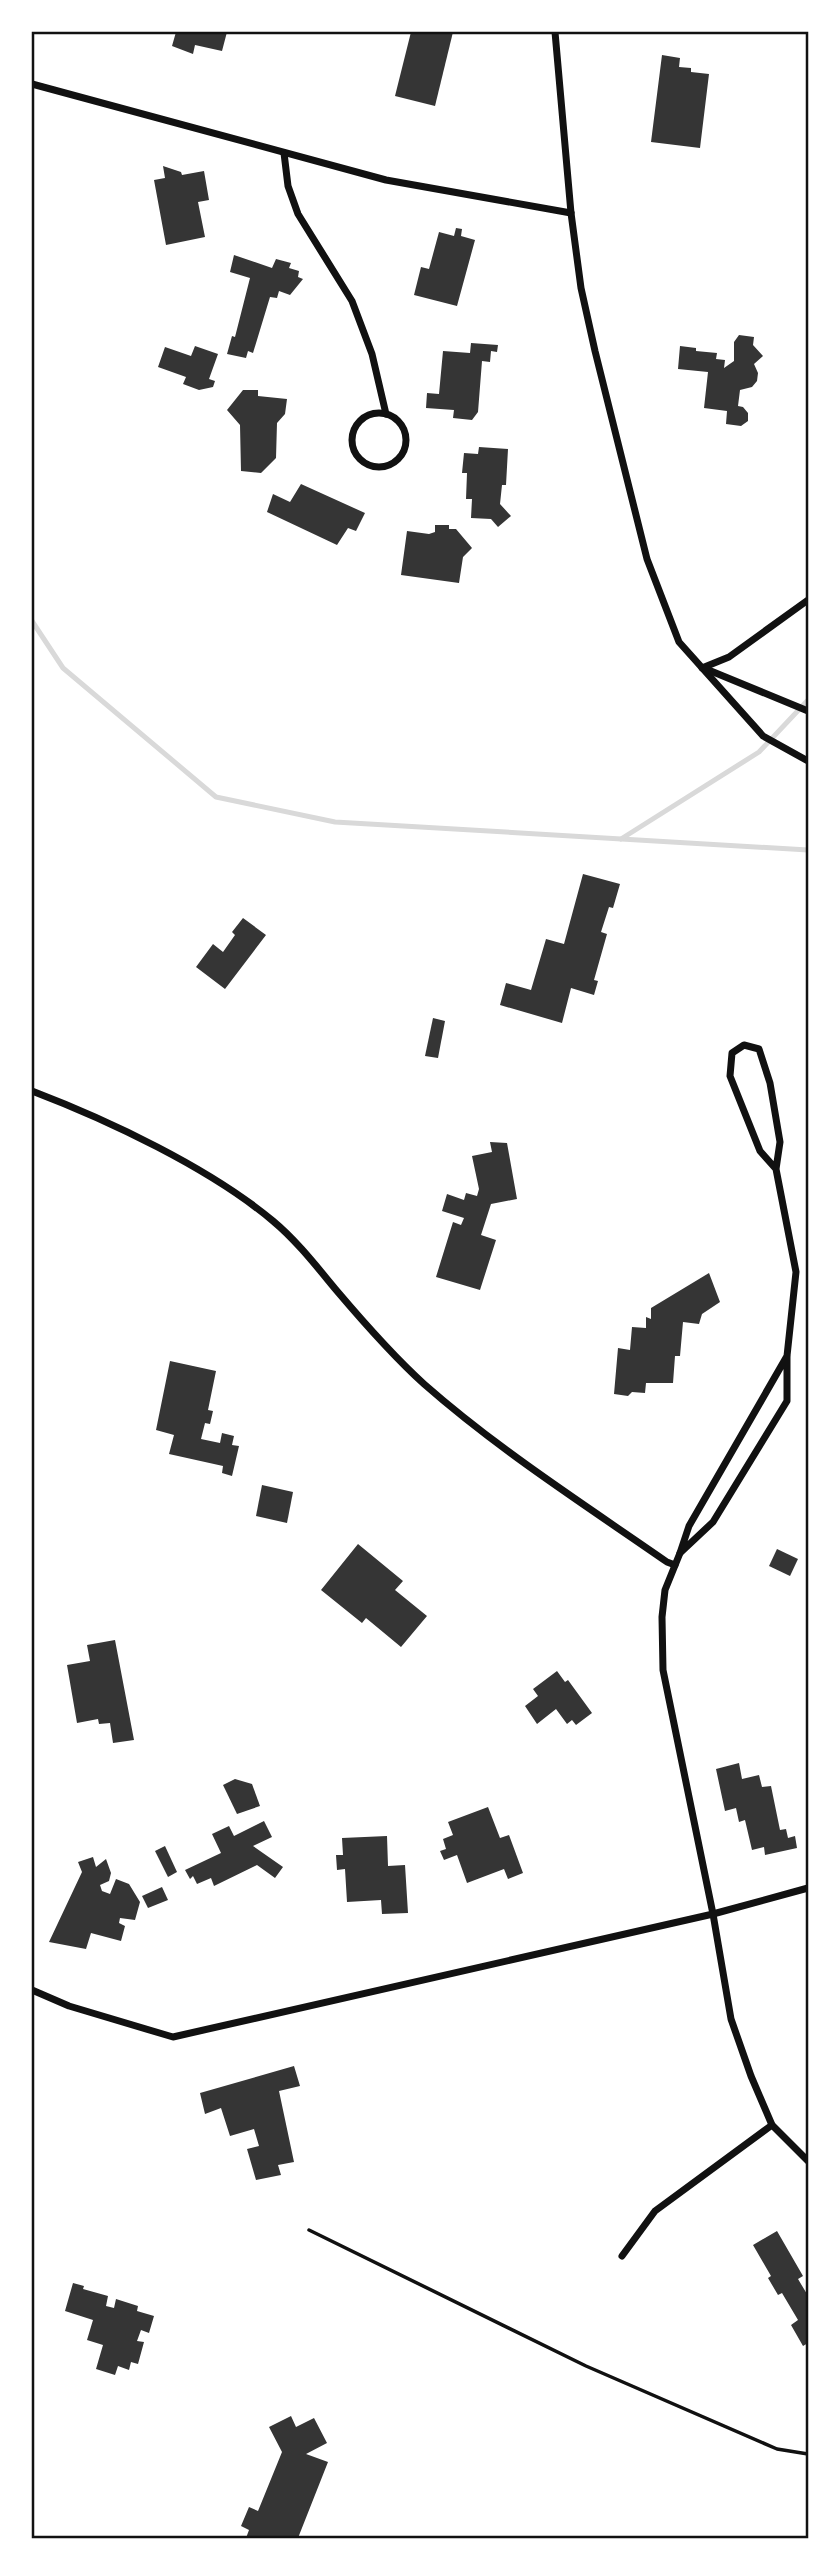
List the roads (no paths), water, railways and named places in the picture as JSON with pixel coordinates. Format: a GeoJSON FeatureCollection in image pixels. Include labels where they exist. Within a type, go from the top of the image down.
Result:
{"type":"FeatureCollection","features":[{"type":"Feature","properties":{"kind":"street"},"geometry":{"type":"LineString","coordinates":[[555,32],[571,213],[581,288],[594,351],[647,559],[679,642],[763,736],[808,761]]}},
{"type":"Feature","properties":{"kind":"street"},"geometry":{"type":"LineString","coordinates":[[32,84],[386,180],[571,213]]}},
{"type":"Feature","properties":{"kind":"street"},"geometry":{"type":"LineString","coordinates":[[284,153],[288,186],[298,214],[352,301],[372,354],[386,414]]}},
{"type":"Feature","properties":{"kind":"street"},"geometry":{"type":"LineString","coordinates":[[386,414],[394,417],[405,431],[405,448],[394,462],[377,466],[368,464],[356,452],[353,435],[361,420],[369,415],[386,414]]}},
{"type":"Feature","properties":{"kind":"street"},"geometry":{"type":"LineString","coordinates":[[702,668],[729,657],[808,600]]}},
{"type":"Feature","properties":{"kind":"street"},"geometry":{"type":"LineString","coordinates":[[702,668],[808,711]]}},
{"type":"Feature","properties":{"kind":"street"},"geometry":{"type":"LineString","coordinates":[[680,1553],[713,1522],[787,1401],[787,1356],[796,1272],[776,1169],[780,1142],[769,1083],[760,1049],[744,1045],[732,1054],[730,1076],[760,1151],[776,1169]]}},
{"type":"Feature","properties":{"kind":"street"},"geometry":{"type":"LineString","coordinates":[[32,1091],[172,1155],[227,1188],[274,1221],[309,1257],[393,1356],[433,1392],[531,1467],[675,1565]]}},
{"type":"Feature","properties":{"kind":"street"},"geometry":{"type":"LineString","coordinates":[[787,1356],[688,1526],[665,1590],[662,1617],[663,1670],[713,1914],[731,2019],[772,2125],[808,2161]]}},
{"type":"Feature","properties":{"kind":"street"},"geometry":{"type":"LineString","coordinates":[[32,1990],[69,2006],[173,2037],[713,1914],[808,1888]]}},
{"type":"Feature","properties":{"kind":"street"},"geometry":{"type":"LineString","coordinates":[[622,2256],[655,2211],[772,2125]]}},
{"type":"Feature","properties":{"kind":"waterway"},"geometry":{"type":"LineString","coordinates":[[32,621],[63,668],[216,797],[335,822],[808,850]]}},
{"type":"Feature","properties":{"kind":"waterway"},"geometry":{"type":"LineString","coordinates":[[621,839],[759,752],[808,700]]}}]}
